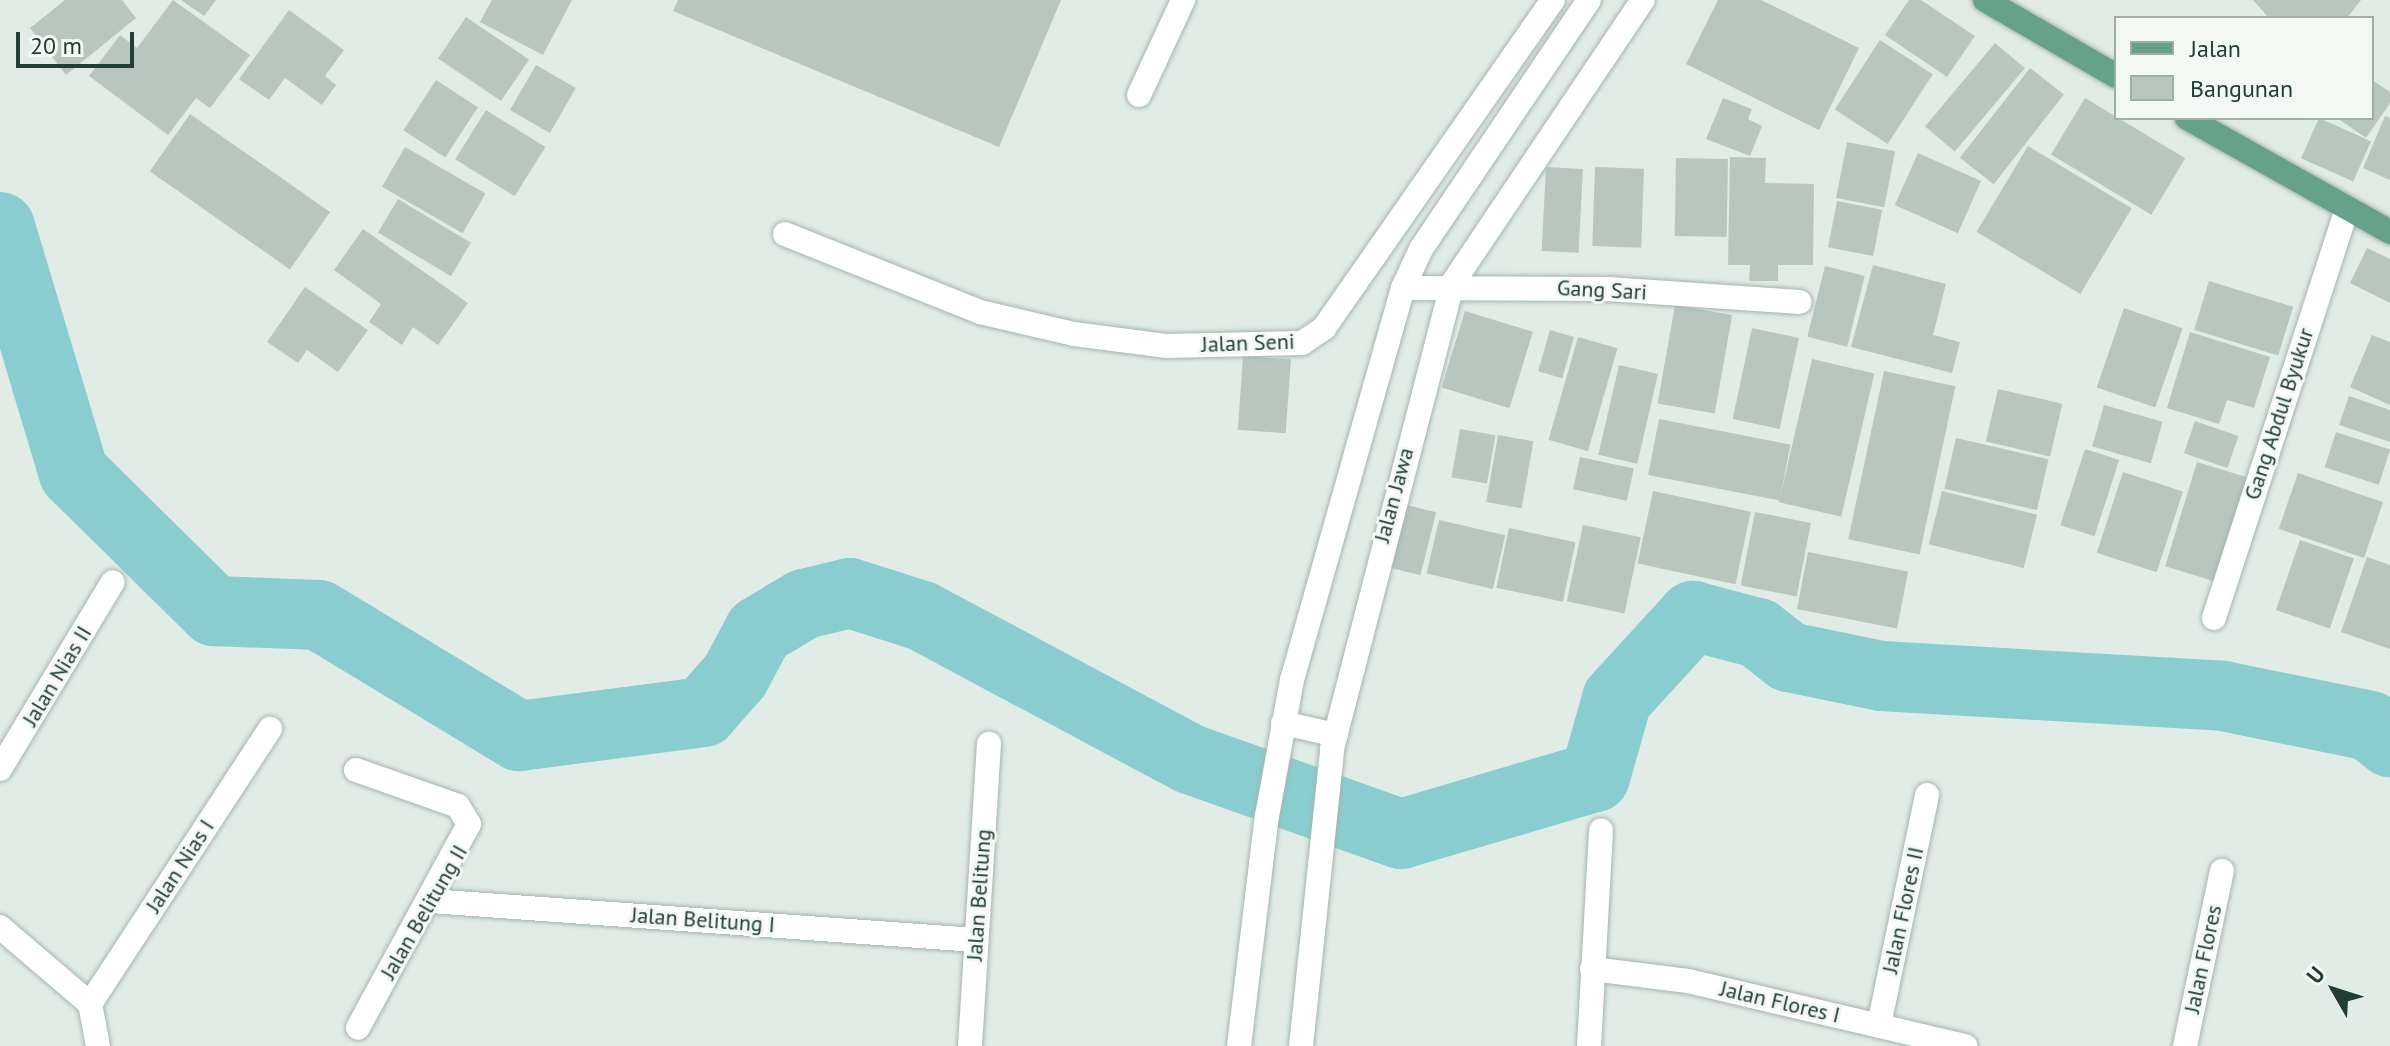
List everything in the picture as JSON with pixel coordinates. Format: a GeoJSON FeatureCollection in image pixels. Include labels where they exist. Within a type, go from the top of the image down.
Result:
{"type":"FeatureCollection","features":[{"type":"Feature","properties":{"kind":"main road"},"geometry":{"type":"LineString","coordinates":[[1985,0],[2114,75]]}},
{"type":"Feature","properties":{"kind":"main road"},"geometry":{"type":"LineString","coordinates":[[2190,120],[2346,211],[2390,232]]}},
{"type":"Feature","properties":{"kind":"street"},"geometry":{"type":"LineString","coordinates":[[1139,95],[1183,0]]}},
{"type":"Feature","properties":{"kind":"street","name":"Jalan Seni"},"geometry":{"type":"LineString","coordinates":[[785,234],[980,312],[1074,334],[1167,346],[1302,343],[1324,328],[1553,0]]}},
{"type":"Feature","properties":{"kind":"street"},"geometry":{"type":"LineString","coordinates":[[1239,1046],[1267,816],[1283,723],[1403,288],[1421,249],[1589,0]]}},
{"type":"Feature","properties":{"kind":"street","name":"Jalan Jawa"},"geometry":{"type":"LineString","coordinates":[[1301,1046],[1319,827],[1334,742],[1452,284],[1643,0]]}},
{"type":"Feature","properties":{"kind":"street","name":"Gang Abdul Byukur"},"geometry":{"type":"LineString","coordinates":[[2214,618],[2346,211]]}},
{"type":"Feature","properties":{"kind":"street","name":"Gang Sari"},"geometry":{"type":"LineString","coordinates":[[1403,288],[1452,284],[1800,302]]}},
{"type":"Feature","properties":{"kind":"street","name":"Jalan Nias II"},"geometry":{"type":"LineString","coordinates":[[0,769],[113,582]]}},
{"type":"Feature","properties":{"kind":"street"},"geometry":{"type":"LineString","coordinates":[[1283,723],[1334,742]]}},
{"type":"Feature","properties":{"kind":"street","name":"Jalan Nias I"},"geometry":{"type":"LineString","coordinates":[[90,1004],[270,729]]}},
{"type":"Feature","properties":{"kind":"street","name":"Jalan Belitung"},"geometry":{"type":"LineString","coordinates":[[970,1046],[989,744]]}},
{"type":"Feature","properties":{"kind":"street","name":"Jalan Belitung II"},"geometry":{"type":"LineString","coordinates":[[356,770],[458,806],[468,818],[468,834],[358,1028]]}},
{"type":"Feature","properties":{"kind":"street","name":"Jalan Flores II"},"geometry":{"type":"LineString","coordinates":[[1879,1025],[1927,795]]}},
{"type":"Feature","properties":{"kind":"street"},"geometry":{"type":"LineString","coordinates":[[1589,1046],[1601,830]]}},
{"type":"Feature","properties":{"kind":"street","name":"Jalan Flores"},"geometry":{"type":"LineString","coordinates":[[2185,1046],[2222,871]]}},
{"type":"Feature","properties":{"kind":"street","name":"Jalan Belitung I"},"geometry":{"type":"LineString","coordinates":[[430,901],[976,940]]}},
{"type":"Feature","properties":{"kind":"street"},"geometry":{"type":"LineString","coordinates":[[0,927],[90,1004],[98,1046]]}},
{"type":"Feature","properties":{"kind":"street","name":"Jalan Flores I"},"geometry":{"type":"LineString","coordinates":[[1592,969],[1688,981],[1966,1046]]}},
{"type":"Feature","properties":{"kind":"building"},"geometry":{"type":"Polygon","coordinates":[[[65,0],[122,0],[136,18],[66,75],[30,28],[65,0]]]}},
{"type":"Feature","properties":{"kind":"building"},"geometry":{"type":"Polygon","coordinates":[[[173,0],[250,55],[210,108],[196,98],[168,135],[89,76],[120,35],[137,48],[173,0]]]}},
{"type":"Feature","properties":{"kind":"building"},"geometry":{"type":"Polygon","coordinates":[[[181,0],[216,0],[204,16],[181,0]]]}},
{"type":"Feature","properties":{"kind":"building"},"geometry":{"type":"Polygon","coordinates":[[[492,0],[572,0],[543,55],[480,22],[492,0]]]}},
{"type":"Feature","properties":{"kind":"building"},"geometry":{"type":"Polygon","coordinates":[[[678,0],[1061,0],[999,147],[673,11],[678,0]]]}},
{"type":"Feature","properties":{"kind":"building"},"geometry":{"type":"Polygon","coordinates":[[[1718,0],[1761,0],[1859,48],[1819,130],[1686,64],[1718,0]]]}},
{"type":"Feature","properties":{"kind":"building"},"geometry":{"type":"Polygon","coordinates":[[[1909,0],[1921,0],[1975,36],[1947,77],[1885,35],[1909,0]]]}},
{"type":"Feature","properties":{"kind":"building"},"geometry":{"type":"Polygon","coordinates":[[[2253,0],[2361,0],[2349,16],[2267,16],[2253,0]]]}},
{"type":"Feature","properties":{"kind":"building"},"geometry":{"type":"Polygon","coordinates":[[[289,10],[344,50],[325,76],[336,85],[322,105],[285,78],[269,100],[239,79],[289,10]]]}},
{"type":"Feature","properties":{"kind":"building"},"geometry":{"type":"Polygon","coordinates":[[[466,17],[529,59],[501,101],[438,58],[466,17]]]}},
{"type":"Feature","properties":{"kind":"building"},"geometry":{"type":"Polygon","coordinates":[[[1880,40],[1933,74],[1888,144],[1835,110],[1880,40]]]}},
{"type":"Feature","properties":{"kind":"building"},"geometry":{"type":"Polygon","coordinates":[[[1995,43],[2025,68],[1955,152],[1925,126],[1995,43]]]}},
{"type":"Feature","properties":{"kind":"building"},"geometry":{"type":"Polygon","coordinates":[[[536,65],[576,88],[550,133],[510,110],[536,65]]]}},
{"type":"Feature","properties":{"kind":"building"},"geometry":{"type":"Polygon","coordinates":[[[2030,68],[2064,94],[1994,184],[1960,158],[2030,68]]]}},
{"type":"Feature","properties":{"kind":"building"},"geometry":{"type":"Polygon","coordinates":[[[436,80],[478,107],[445,158],[403,130],[436,80]]]}},
{"type":"Feature","properties":{"kind":"building"},"geometry":{"type":"Polygon","coordinates":[[[2374,81],[2390,92],[2390,103],[2366,138],[2340,120],[2374,120],[2374,81]]]}},
{"type":"Feature","properties":{"kind":"building"},"geometry":{"type":"Polygon","coordinates":[[[1723,98],[1752,109],[1748,119],[1762,126],[1750,156],[1706,139],[1723,98]]]}},
{"type":"Feature","properties":{"kind":"building"},"geometry":{"type":"Polygon","coordinates":[[[2085,98],[2114,115],[2114,120],[2122,120],[2185,158],[2151,215],[2051,155],[2085,98]]]}},
{"type":"Feature","properties":{"kind":"building"},"geometry":{"type":"Polygon","coordinates":[[[486,110],[545,147],[515,196],[455,159],[486,110]]]}},
{"type":"Feature","properties":{"kind":"building"},"geometry":{"type":"Polygon","coordinates":[[[190,114],[330,212],[290,269],[150,171],[190,114]]]}},
{"type":"Feature","properties":{"kind":"building"},"geometry":{"type":"Polygon","coordinates":[[[2385,116],[2390,118],[2390,180],[2363,168],[2385,116]]]}},
{"type":"Feature","properties":{"kind":"building"},"geometry":{"type":"Polygon","coordinates":[[[2318,120],[2371,141],[2353,181],[2301,158],[2318,120]]]}},
{"type":"Feature","properties":{"kind":"building"},"geometry":{"type":"Polygon","coordinates":[[[1847,142],[1895,151],[1884,207],[1836,198],[1847,142]]]}},
{"type":"Feature","properties":{"kind":"building"},"geometry":{"type":"Polygon","coordinates":[[[2028,146],[2132,208],[2080,294],[1976,232],[2028,146]]]}},
{"type":"Feature","properties":{"kind":"building"},"geometry":{"type":"Polygon","coordinates":[[[405,147],[486,193],[463,233],[382,187],[405,147]]]}},
{"type":"Feature","properties":{"kind":"building"},"geometry":{"type":"Polygon","coordinates":[[[1918,153],[1981,181],[1958,233],[1895,205],[1918,153]]]}},
{"type":"Feature","properties":{"kind":"building"},"geometry":{"type":"Polygon","coordinates":[[[1730,157],[1766,158],[1765,183],[1814,184],[1813,265],[1778,265],[1778,281],[1749,281],[1750,265],[1728,265],[1730,157]]]}},
{"type":"Feature","properties":{"kind":"building"},"geometry":{"type":"Polygon","coordinates":[[[1676,158],[1728,159],[1727,237],[1675,236],[1676,158]]]}},
{"type":"Feature","properties":{"kind":"building"},"geometry":{"type":"Polygon","coordinates":[[[1546,167],[1583,169],[1579,253],[1542,251],[1546,167]]]}},
{"type":"Feature","properties":{"kind":"building"},"geometry":{"type":"Polygon","coordinates":[[[1595,167],[1644,169],[1641,248],[1592,246],[1595,167]]]}},
{"type":"Feature","properties":{"kind":"building"},"geometry":{"type":"Polygon","coordinates":[[[398,199],[471,243],[451,276],[378,232],[398,199]]]}},
{"type":"Feature","properties":{"kind":"building"},"geometry":{"type":"Polygon","coordinates":[[[1837,201],[1882,210],[1873,256],[1828,247],[1837,201]]]}},
{"type":"Feature","properties":{"kind":"building"},"geometry":{"type":"Polygon","coordinates":[[[363,229],[468,303],[438,345],[413,327],[402,345],[369,322],[381,304],[334,270],[363,229]]]}},
{"type":"Feature","properties":{"kind":"building"},"geometry":{"type":"Polygon","coordinates":[[[2367,248],[2390,259],[2390,303],[2350,283],[2367,248]]]}},
{"type":"Feature","properties":{"kind":"building"},"geometry":{"type":"Polygon","coordinates":[[[1873,265],[1946,284],[1933,335],[1960,342],[1952,373],[1851,347],[1873,265]]]}},
{"type":"Feature","properties":{"kind":"building"},"geometry":{"type":"Polygon","coordinates":[[[1825,266],[1865,276],[1847,347],[1807,337],[1825,266]]]}},
{"type":"Feature","properties":{"kind":"building"},"geometry":{"type":"Polygon","coordinates":[[[2209,281],[2293,307],[2278,356],[2194,330],[2209,281]]]}},
{"type":"Feature","properties":{"kind":"building"},"geometry":{"type":"Polygon","coordinates":[[[305,287],[368,330],[338,372],[307,350],[298,363],[267,342],[305,287]]]}},
{"type":"Feature","properties":{"kind":"building"},"geometry":{"type":"Polygon","coordinates":[[[1675,305],[1732,315],[1715,414],[1658,403],[1675,305]]]}},
{"type":"Feature","properties":{"kind":"building"},"geometry":{"type":"Polygon","coordinates":[[[2124,308],[2183,328],[2155,408],[2097,387],[2124,308]]]}},
{"type":"Feature","properties":{"kind":"building"},"geometry":{"type":"Polygon","coordinates":[[[1465,311],[1533,332],[1510,408],[1442,388],[1465,311]]]}},
{"type":"Feature","properties":{"kind":"building"},"geometry":{"type":"Polygon","coordinates":[[[1752,328],[1799,338],[1780,429],[1733,419],[1752,328]]]}},
{"type":"Feature","properties":{"kind":"building"},"geometry":{"type":"Polygon","coordinates":[[[1550,330],[1574,337],[1562,378],[1538,371],[1550,330]]]}},
{"type":"Feature","properties":{"kind":"building"},"geometry":{"type":"Polygon","coordinates":[[[2190,332],[2270,357],[2254,408],[2227,400],[2219,424],[2167,408],[2190,332]]]}},
{"type":"Feature","properties":{"kind":"building"},"geometry":{"type":"Polygon","coordinates":[[[2372,335],[2390,342],[2390,405],[2350,387],[2372,335]]]}},
{"type":"Feature","properties":{"kind":"building"},"geometry":{"type":"Polygon","coordinates":[[[1578,337],[1617,348],[1588,451],[1549,440],[1578,337]]]}},
{"type":"Feature","properties":{"kind":"building"},"geometry":{"type":"Polygon","coordinates":[[[1243,356],[1291,359],[1286,433],[1238,430],[1243,356]]]}},
{"type":"Feature","properties":{"kind":"building"},"geometry":{"type":"Polygon","coordinates":[[[1812,359],[1874,373],[1841,517],[1779,502],[1812,359]]]}},
{"type":"Feature","properties":{"kind":"building"},"geometry":{"type":"Polygon","coordinates":[[[1619,365],[1658,374],[1637,464],[1598,455],[1619,365]]]}},
{"type":"Feature","properties":{"kind":"building"},"geometry":{"type":"Polygon","coordinates":[[[1884,371],[1955,386],[1920,554],[1848,539],[1884,371]]]}},
{"type":"Feature","properties":{"kind":"building"},"geometry":{"type":"Polygon","coordinates":[[[1998,389],[2062,404],[2050,456],[1986,442],[1998,389]]]}},
{"type":"Feature","properties":{"kind":"building"},"geometry":{"type":"Polygon","coordinates":[[[2349,396],[2390,410],[2390,442],[2339,425],[2349,396]]]}},
{"type":"Feature","properties":{"kind":"building"},"geometry":{"type":"Polygon","coordinates":[[[2104,405],[2163,422],[2151,463],[2092,446],[2104,405]]]}},
{"type":"Feature","properties":{"kind":"building"},"geometry":{"type":"Polygon","coordinates":[[[1659,419],[1791,445],[1780,501],[1648,475],[1659,419]]]}},
{"type":"Feature","properties":{"kind":"building"},"geometry":{"type":"Polygon","coordinates":[[[2195,421],[2238,436],[2227,468],[2184,453],[2195,421]]]}},
{"type":"Feature","properties":{"kind":"building"},"geometry":{"type":"Polygon","coordinates":[[[1460,429],[1495,435],[1487,484],[1451,477],[1460,429]]]}},
{"type":"Feature","properties":{"kind":"building"},"geometry":{"type":"Polygon","coordinates":[[[2336,432],[2390,450],[2379,485],[2325,467],[2336,432]]]}},
{"type":"Feature","properties":{"kind":"building"},"geometry":{"type":"Polygon","coordinates":[[[1498,435],[1533,441],[1522,508],[1486,502],[1498,435]]]}},
{"type":"Feature","properties":{"kind":"building"},"geometry":{"type":"Polygon","coordinates":[[[1956,438],[2049,459],[2037,510],[1944,489],[1956,438]]]}},
{"type":"Feature","properties":{"kind":"building"},"geometry":{"type":"Polygon","coordinates":[[[2085,449],[2119,460],[2095,536],[2060,525],[2085,449]]]}},
{"type":"Feature","properties":{"kind":"building"},"geometry":{"type":"Polygon","coordinates":[[[1580,457],[1634,468],[1627,501],[1573,489],[1580,457]]]}},
{"type":"Feature","properties":{"kind":"building"},"geometry":{"type":"Polygon","coordinates":[[[2197,462],[2248,477],[2216,582],[2165,566],[2197,462]]]}},
{"type":"Feature","properties":{"kind":"building"},"geometry":{"type":"Polygon","coordinates":[[[2123,472],[2183,491],[2157,572],[2097,553],[2123,472]]]}},
{"type":"Feature","properties":{"kind":"building"},"geometry":{"type":"Polygon","coordinates":[[[2298,473],[2383,502],[2364,558],[2279,529],[2298,473]]]}},
{"type":"Feature","properties":{"kind":"building"},"geometry":{"type":"Polygon","coordinates":[[[1653,491],[1751,512],[1735,584],[1638,563],[1653,491]]]}},
{"type":"Feature","properties":{"kind":"building"},"geometry":{"type":"Polygon","coordinates":[[[1942,491],[2037,515],[2024,568],[1929,544],[1942,491]]]}},
{"type":"Feature","properties":{"kind":"building"},"geometry":{"type":"Polygon","coordinates":[[[1407,505],[1436,512],[1420,575],[1391,568],[1407,505]]]}},
{"type":"Feature","properties":{"kind":"building"},"geometry":{"type":"Polygon","coordinates":[[[1755,512],[1811,523],[1797,596],[1741,586],[1755,512]]]}},
{"type":"Feature","properties":{"kind":"building"},"geometry":{"type":"Polygon","coordinates":[[[1439,520],[1505,535],[1493,589],[1427,574],[1439,520]]]}},
{"type":"Feature","properties":{"kind":"building"},"geometry":{"type":"Polygon","coordinates":[[[1583,525],[1641,537],[1624,614],[1567,601],[1583,525]]]}},
{"type":"Feature","properties":{"kind":"building"},"geometry":{"type":"Polygon","coordinates":[[[1509,528],[1576,542],[1563,602],[1496,588],[1509,528]]]}},
{"type":"Feature","properties":{"kind":"building"},"geometry":{"type":"Polygon","coordinates":[[[2300,540],[2354,559],[2330,629],[2276,610],[2300,540]]]}},
{"type":"Feature","properties":{"kind":"building"},"geometry":{"type":"Polygon","coordinates":[[[1808,552],[1908,571],[1897,628],[1797,609],[1808,552]]]}},
{"type":"Feature","properties":{"kind":"building"},"geometry":{"type":"Polygon","coordinates":[[[2367,557],[2390,565],[2390,649],[2341,632],[2367,557]]]}},
{"type":"Feature","properties":{"kind":"waterway"},"geometry":{"type":"LineString","coordinates":[[0,227],[74,473],[214,611],[319,615],[519,736],[703,712],[735,676],[759,631],[804,604],[850,593],[922,616],[1190,759],[1401,834],[1595,777],[1617,699],[1693,616],[1758,633],[1789,657],[1881,676],[2223,696],[2370,726],[2390,742]]}}]}
